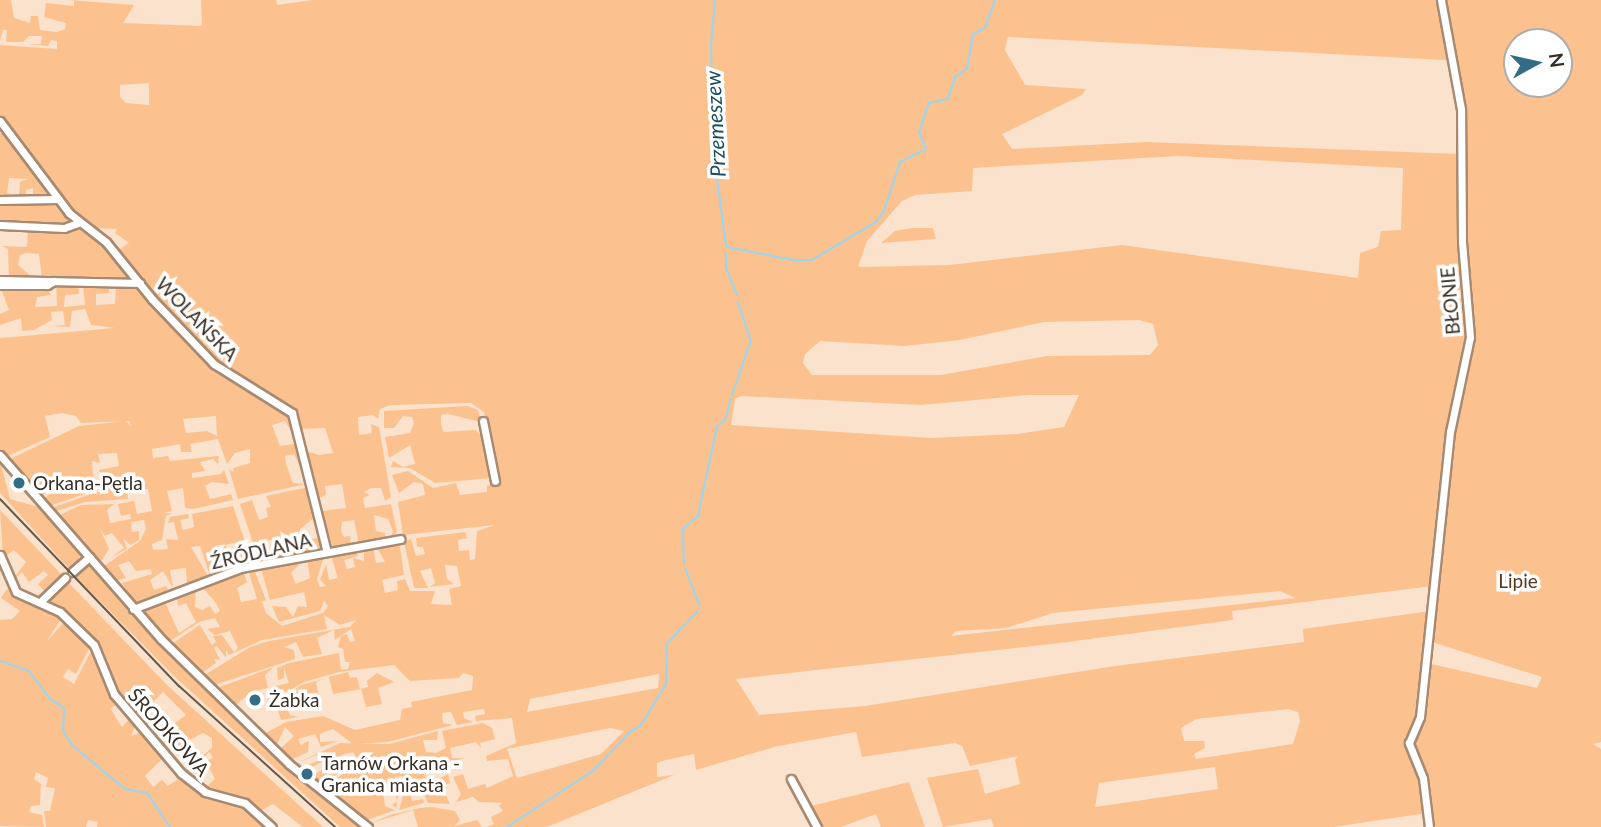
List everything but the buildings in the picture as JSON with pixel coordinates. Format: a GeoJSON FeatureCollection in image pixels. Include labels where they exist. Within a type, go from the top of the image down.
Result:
{"type":"FeatureCollection","features":[{"type":"Feature","properties":{"kind":"street","name":"BŁONIE"},"geometry":{"type":"LineString","coordinates":[[1429,827],[1423,778],[1409,743],[1420,717],[1450,432],[1470,337],[1462,242],[1461,108],[1441,0]]}},
{"type":"Feature","properties":{"kind":"street","name":"WOLAŃSKA"},"geometry":{"type":"LineString","coordinates":[[0,121],[78,223],[106,242],[214,364],[292,414],[327,552]]}},
{"type":"Feature","properties":{"kind":"street"},"geometry":{"type":"LineString","coordinates":[[0,200],[58,199]]}},
{"type":"Feature","properties":{"kind":"street"},"geometry":{"type":"LineString","coordinates":[[0,225],[64,228],[78,223]]}},
{"type":"Feature","properties":{"kind":"street"},"geometry":{"type":"LineString","coordinates":[[0,282],[54,280],[140,283]]}},
{"type":"Feature","properties":{"kind":"street"},"geometry":{"type":"LineString","coordinates":[[484,421],[495,481]]}},
{"type":"Feature","properties":{"kind":"street"},"geometry":{"type":"LineString","coordinates":[[0,455],[134,609],[289,765],[368,827]]}},
{"type":"Feature","properties":{"kind":"street","name":"ŹRÓDLANA"},"geometry":{"type":"LineString","coordinates":[[134,609],[234,570],[400,539]]}},
{"type":"Feature","properties":{"kind":"street","name":"ŚRODKOWA"},"geometry":{"type":"LineString","coordinates":[[0,555],[16,592],[66,617],[94,646],[114,694],[181,773],[205,792],[245,803],[272,827]]}},
{"type":"Feature","properties":{"kind":"street"},"geometry":{"type":"LineString","coordinates":[[72,572],[89,557]]}},
{"type":"Feature","properties":{"kind":"street"},"geometry":{"type":"LineString","coordinates":[[40,602],[65,578]]}},
{"type":"Feature","properties":{"kind":"street"},"geometry":{"type":"LineString","coordinates":[[791,779],[817,827]]}},
{"type":"Feature","properties":{"kind":"green space"},"geometry":{"type":"Polygon","coordinates":[[[0,0],[11,0],[14,18],[30,23],[31,16],[38,16],[40,30],[57,32],[65,29],[66,23],[44,17],[46,3],[74,6],[74,1],[68,0],[134,5],[123,23],[202,26],[201,0],[276,0],[277,5],[313,0],[1439,0],[1451,58],[1444,60],[1008,37],[1005,50],[1025,85],[1086,89],[1082,95],[1002,134],[1012,149],[1147,142],[1459,154],[1468,337],[1450,429],[1433,586],[1232,611],[1233,620],[1060,643],[736,679],[759,715],[865,706],[1115,666],[1304,642],[1303,629],[1430,611],[1417,719],[1408,740],[1427,813],[1333,827],[994,827],[991,819],[943,827],[927,778],[978,769],[985,794],[1020,784],[1015,760],[1018,756],[970,766],[962,746],[955,743],[862,757],[856,732],[778,746],[696,770],[694,754],[666,760],[657,763],[657,777],[674,775],[547,827],[487,827],[494,824],[491,817],[503,811],[499,806],[502,803],[479,802],[473,797],[456,802],[461,794],[453,777],[463,774],[468,789],[485,784],[487,788],[513,776],[508,759],[487,761],[486,756],[516,743],[512,718],[476,721],[475,716],[485,714],[484,709],[463,712],[464,718],[473,722],[457,725],[451,712],[442,713],[443,723],[453,725],[387,742],[353,744],[333,729],[320,734],[320,742],[338,741],[321,747],[315,734],[298,739],[301,745],[309,741],[308,752],[291,760],[280,749],[294,736],[285,727],[276,746],[264,734],[286,722],[323,716],[355,730],[400,720],[402,709],[412,707],[411,702],[472,690],[473,676],[463,673],[459,678],[410,681],[394,665],[339,672],[304,682],[287,692],[271,687],[289,683],[284,668],[284,678],[278,680],[277,668],[289,663],[339,653],[341,670],[348,669],[350,662],[345,662],[343,649],[338,647],[341,636],[347,634],[350,642],[355,641],[351,629],[335,640],[334,630],[317,638],[322,654],[303,657],[296,642],[284,647],[294,650],[295,659],[214,685],[206,674],[250,647],[269,641],[350,627],[356,620],[340,625],[324,615],[327,629],[262,640],[229,655],[226,650],[226,658],[217,646],[214,648],[220,660],[214,659],[216,663],[202,673],[173,643],[200,625],[212,645],[216,642],[213,636],[222,635],[234,652],[238,648],[230,631],[215,635],[207,629],[220,627],[215,618],[199,622],[170,641],[140,609],[164,600],[179,633],[196,622],[186,603],[178,606],[177,595],[196,589],[195,607],[202,610],[210,606],[215,614],[220,611],[202,587],[243,571],[247,582],[237,588],[241,602],[257,599],[249,573],[254,569],[266,600],[262,602],[266,613],[282,626],[323,613],[328,606],[324,601],[320,611],[279,622],[272,606],[286,607],[293,617],[298,606],[307,607],[304,592],[270,600],[262,572],[265,567],[297,561],[299,565],[291,573],[296,584],[310,578],[307,559],[324,556],[317,579],[320,587],[326,586],[320,580],[326,564],[329,580],[338,578],[331,555],[355,550],[358,556],[344,560],[347,569],[355,567],[353,558],[364,561],[364,549],[373,547],[376,563],[385,562],[376,546],[393,543],[400,547],[404,575],[382,580],[385,593],[398,590],[397,581],[405,579],[410,591],[435,591],[431,604],[452,605],[449,589],[461,586],[457,566],[445,565],[447,579],[454,584],[430,587],[435,583],[431,568],[420,571],[428,588],[414,588],[404,542],[411,539],[416,556],[425,554],[423,547],[417,547],[416,538],[465,532],[467,538],[458,540],[459,551],[469,550],[470,560],[475,559],[477,531],[495,525],[403,535],[398,502],[425,495],[423,484],[414,482],[399,493],[392,475],[408,471],[433,488],[456,483],[460,495],[487,492],[487,486],[501,480],[484,412],[471,403],[390,405],[380,409],[378,419],[373,415],[358,417],[359,435],[372,433],[371,424],[379,427],[391,497],[385,501],[381,488],[371,488],[364,492],[370,495],[363,498],[365,508],[391,504],[397,532],[391,538],[393,531],[388,519],[374,515],[376,531],[385,533],[385,538],[359,544],[354,520],[342,522],[341,531],[344,537],[350,536],[351,545],[333,547],[322,511],[346,508],[342,484],[325,486],[326,495],[319,498],[306,451],[319,455],[333,453],[325,428],[302,429],[295,414],[226,371],[96,232],[104,233],[120,249],[129,243],[115,233],[117,229],[91,228],[79,221],[0,118],[0,45],[57,49],[57,41],[51,40],[48,46],[28,44],[41,44],[42,36],[29,36],[23,42],[6,42],[7,30],[3,30],[0,41],[0,0]],[[149,83],[120,85],[120,97],[126,103],[149,105],[149,83]],[[1178,156],[973,168],[972,191],[915,195],[902,201],[867,241],[858,267],[949,265],[1122,245],[1358,278],[1360,253],[1378,247],[1381,231],[1401,230],[1403,168],[1178,156]],[[1139,320],[1044,322],[960,340],[905,346],[820,341],[805,354],[803,363],[812,375],[941,375],[1047,356],[1150,355],[1158,345],[1153,324],[1139,320]],[[1028,395],[921,405],[741,396],[735,399],[731,425],[932,438],[1017,434],[1064,427],[1079,395],[1028,395]],[[1280,591],[1053,613],[1006,628],[956,631],[951,636],[1295,598],[1280,591]],[[659,674],[530,699],[527,712],[658,688],[659,674]],[[1288,709],[1196,719],[1181,728],[1184,741],[1204,741],[1205,748],[1194,754],[1196,759],[1293,744],[1300,721],[1298,712],[1288,709]],[[610,728],[507,749],[517,778],[601,754],[624,731],[610,728]],[[1215,767],[1099,783],[1095,807],[1218,789],[1215,767]]]}},
{"type":"Feature","properties":{"kind":"green space","name":"Lipie"},"geometry":{"type":"Polygon","coordinates":[[[1443,0],[1601,0],[1601,742],[1593,744],[1601,749],[1601,827],[1430,827],[1412,735],[1427,663],[1537,688],[1542,677],[1429,641],[1438,599],[1451,431],[1468,358],[1462,108],[1443,0]]]}},
{"type":"Feature","properties":{"kind":"green space"},"geometry":{"type":"Polygon","coordinates":[[[0,133],[5,133],[54,195],[33,198],[33,188],[26,190],[26,197],[19,196],[20,182],[28,179],[9,178],[7,193],[16,196],[0,199],[0,133]]]}},
{"type":"Feature","properties":{"kind":"green space"},"geometry":{"type":"Polygon","coordinates":[[[0,202],[58,204],[62,207],[59,211],[66,212],[73,225],[0,223],[0,202]]]}},
{"type":"Feature","properties":{"kind":"green space"},"geometry":{"type":"Polygon","coordinates":[[[11,227],[82,228],[101,240],[136,280],[42,278],[39,254],[26,253],[20,255],[18,265],[33,278],[9,278],[8,249],[2,246],[27,247],[28,231],[11,227]]]}},
{"type":"Feature","properties":{"kind":"green space"},"geometry":{"type":"Polygon","coordinates":[[[933,228],[936,239],[881,243],[895,231],[933,228]]]}},
{"type":"Feature","properties":{"kind":"green space"},"geometry":{"type":"Polygon","coordinates":[[[56,283],[78,285],[79,294],[65,295],[64,307],[85,305],[83,284],[109,289],[109,293],[96,294],[96,305],[115,304],[116,285],[139,285],[205,357],[288,411],[294,436],[285,421],[272,425],[280,446],[300,443],[304,475],[294,454],[285,456],[286,464],[293,483],[306,484],[238,499],[229,469],[234,472],[233,468],[250,463],[250,449],[235,453],[227,464],[218,439],[190,444],[192,452],[181,452],[180,444],[152,449],[153,458],[168,456],[170,461],[219,456],[218,464],[213,459],[200,462],[205,471],[192,473],[192,478],[221,474],[224,470],[229,484],[212,482],[205,486],[210,499],[231,494],[233,500],[193,509],[185,508],[183,488],[167,491],[172,511],[164,513],[172,513],[166,516],[162,540],[152,544],[153,550],[168,549],[166,539],[178,540],[174,522],[168,523],[170,517],[188,514],[189,518],[180,520],[183,530],[194,527],[192,514],[233,506],[252,562],[243,565],[237,542],[226,545],[227,561],[235,559],[237,567],[210,576],[200,546],[191,547],[208,576],[187,585],[186,568],[170,570],[173,588],[163,571],[150,580],[154,590],[166,586],[168,590],[135,603],[122,583],[152,574],[151,569],[136,571],[129,561],[118,565],[126,578],[116,581],[104,566],[140,541],[146,529],[144,520],[131,522],[132,532],[139,531],[139,540],[130,545],[123,538],[127,549],[110,558],[124,548],[112,533],[105,536],[100,529],[109,549],[100,563],[83,542],[88,537],[82,541],[60,515],[81,505],[114,504],[107,510],[110,523],[131,519],[130,514],[121,516],[118,504],[134,501],[137,514],[152,511],[148,489],[127,490],[128,499],[85,502],[57,511],[54,507],[103,490],[99,470],[119,466],[117,453],[98,454],[100,463],[92,461],[94,491],[52,505],[45,498],[58,486],[55,482],[43,495],[10,459],[79,426],[124,421],[81,423],[76,416],[62,413],[45,416],[50,437],[8,456],[0,449],[0,338],[115,328],[91,325],[85,309],[72,311],[70,327],[51,326],[65,325],[63,311],[51,312],[52,320],[34,330],[22,331],[21,318],[0,325],[0,314],[9,310],[0,286],[45,286],[51,295],[37,297],[35,307],[57,306],[56,283]],[[216,416],[183,419],[186,433],[207,431],[217,436],[216,416]]]}},
{"type":"Feature","properties":{"kind":"green space"},"geometry":{"type":"Polygon","coordinates":[[[467,406],[478,410],[481,422],[448,414],[441,415],[441,425],[444,432],[475,430],[480,434],[480,428],[492,478],[435,483],[410,468],[391,467],[393,461],[403,467],[415,464],[410,445],[389,458],[385,437],[410,433],[414,423],[412,417],[403,416],[394,428],[384,428],[384,411],[467,406]]]}},
{"type":"Feature","properties":{"kind":"green space"},"geometry":{"type":"Polygon","coordinates":[[[0,460],[10,499],[42,508],[82,553],[71,571],[0,493],[0,460]]]}},
{"type":"Feature","properties":{"kind":"green space"},"geometry":{"type":"Polygon","coordinates":[[[309,487],[320,527],[314,518],[300,529],[303,539],[322,538],[322,549],[302,554],[300,537],[289,535],[289,549],[295,548],[295,555],[283,558],[277,538],[260,543],[265,553],[275,550],[276,559],[259,561],[240,504],[252,500],[259,520],[268,517],[266,508],[271,507],[266,496],[309,487]]]}},
{"type":"Feature","properties":{"kind":"green space"},"geometry":{"type":"Polygon","coordinates":[[[0,510],[64,577],[46,593],[38,584],[48,575],[44,571],[29,582],[22,572],[15,579],[18,585],[13,579],[26,562],[14,550],[3,558],[0,510]]]}},
{"type":"Feature","properties":{"kind":"green space"},"geometry":{"type":"Polygon","coordinates":[[[87,561],[159,641],[294,776],[359,827],[340,827],[174,676],[74,575],[87,561]]]}},
{"type":"Feature","properties":{"kind":"green space"},"geometry":{"type":"Polygon","coordinates":[[[66,580],[167,685],[323,827],[303,827],[273,804],[258,812],[204,789],[215,779],[206,762],[213,757],[209,752],[189,776],[183,772],[212,748],[212,738],[203,733],[164,753],[138,720],[147,720],[146,727],[151,724],[158,733],[153,737],[157,742],[160,734],[186,715],[163,692],[141,714],[133,714],[111,685],[98,648],[64,610],[47,599],[66,580]]]}},
{"type":"Feature","properties":{"kind":"green space"},"geometry":{"type":"Polygon","coordinates":[[[7,589],[62,618],[46,642],[65,621],[91,645],[76,674],[68,669],[63,677],[74,684],[90,653],[96,651],[118,702],[111,709],[119,723],[122,727],[130,718],[119,707],[115,710],[120,704],[136,724],[131,736],[142,732],[164,757],[145,776],[153,787],[162,780],[168,786],[178,779],[173,772],[175,769],[181,781],[238,801],[269,827],[97,827],[98,822],[88,820],[86,827],[46,827],[44,811],[50,811],[55,788],[46,787],[48,778],[36,772],[34,779],[41,784],[40,805],[31,806],[29,812],[42,815],[44,827],[0,826],[0,620],[12,619],[20,611],[1,598],[7,589]]]}},
{"type":"Feature","properties":{"kind":"green space"},"geometry":{"type":"Polygon","coordinates":[[[274,667],[265,675],[268,688],[254,691],[235,705],[217,688],[274,667]]]}},
{"type":"Feature","properties":{"kind":"green space"},"geometry":{"type":"Polygon","coordinates":[[[348,672],[350,678],[357,677],[360,689],[368,687],[367,681],[377,673],[394,682],[378,688],[382,704],[366,707],[361,689],[333,694],[329,677],[348,672]]]}},
{"type":"Feature","properties":{"kind":"green space"},"geometry":{"type":"Polygon","coordinates":[[[324,679],[316,682],[319,697],[285,703],[290,715],[298,717],[281,720],[276,704],[301,685],[324,679]]]}},
{"type":"Feature","properties":{"kind":"green space"},"geometry":{"type":"Polygon","coordinates":[[[483,723],[492,728],[495,739],[480,743],[481,748],[476,742],[450,748],[452,758],[465,758],[445,763],[443,758],[444,763],[423,769],[428,785],[448,774],[450,783],[441,786],[450,804],[428,803],[417,780],[408,783],[412,801],[423,799],[424,803],[399,810],[405,789],[402,776],[395,777],[399,791],[396,808],[392,805],[397,802],[394,782],[383,793],[385,806],[395,810],[367,820],[323,786],[360,764],[353,752],[341,755],[347,761],[346,768],[333,756],[309,769],[315,774],[328,766],[333,774],[340,772],[322,784],[301,768],[319,760],[319,754],[295,764],[340,743],[389,744],[438,731],[437,740],[423,740],[426,752],[436,753],[446,748],[442,731],[483,723]]]}},
{"type":"Feature","properties":{"kind":"green space"},"geometry":{"type":"Polygon","coordinates":[[[909,782],[925,827],[881,827],[876,814],[841,827],[818,827],[807,807],[909,782]]]}},
{"type":"Feature","properties":{"kind":"green space"},"geometry":{"type":"Polygon","coordinates":[[[420,808],[455,811],[460,820],[454,826],[477,820],[482,827],[418,827],[413,810],[372,823],[390,815],[420,808]]]}},
{"type":"Feature","properties":{"kind":"waterway","name":"Przemeszew"},"geometry":{"type":"LineString","coordinates":[[715,0],[711,45],[714,156],[726,246]]}},
{"type":"Feature","properties":{"kind":"waterway"},"geometry":{"type":"LineString","coordinates":[[727,247],[793,260],[812,260],[876,222],[884,211],[900,162],[926,149],[919,132],[929,103],[948,99],[955,77],[967,69],[973,34],[985,28],[995,0]]}},
{"type":"Feature","properties":{"kind":"waterway","name":"Przemeszew"},"geometry":{"type":"LineString","coordinates":[[726,253],[726,268],[737,295]]}},
{"type":"Feature","properties":{"kind":"waterway","name":"Przemeszew"},"geometry":{"type":"LineString","coordinates":[[738,302],[750,339]]}},
{"type":"Feature","properties":{"kind":"waterway","name":"Przemeszew"},"geometry":{"type":"LineString","coordinates":[[732,395],[751,340]]}},
{"type":"Feature","properties":{"kind":"waterway","name":"Przemeszew"},"geometry":{"type":"LineString","coordinates":[[684,564],[683,529],[698,516],[717,426],[725,420],[731,399]]}},
{"type":"Feature","properties":{"kind":"waterway","name":"Przemeszew"},"geometry":{"type":"LineString","coordinates":[[685,568],[699,605]]}},
{"type":"Feature","properties":{"kind":"waterway"},"geometry":{"type":"LineString","coordinates":[[669,641],[698,611]]}},
{"type":"Feature","properties":{"kind":"waterway"},"geometry":{"type":"LineString","coordinates":[[632,731],[641,725],[666,684],[667,642]]}},
{"type":"Feature","properties":{"kind":"waterway"},"geometry":{"type":"LineString","coordinates":[[0,661],[29,671],[49,698],[64,708],[63,731],[72,745],[125,789],[147,793],[170,827]]}},
{"type":"Feature","properties":{"kind":"waterway"},"geometry":{"type":"LineString","coordinates":[[507,827],[594,770],[631,731]]}},
{"type":"Feature","properties":{"kind":"railway"},"geometry":{"type":"LineString","coordinates":[[0,499],[179,686],[335,827]]}},
{"type":"Feature","properties":{"kind":"place","name":"Orkana-Pętla"},"geometry":{"type":"Point","coordinates":[19,483]}},
{"type":"Feature","properties":{"kind":"place","name":"Żabka"},"geometry":{"type":"Point","coordinates":[255,700]}},
{"type":"Feature","properties":{"kind":"place","name":"Tarnów Orkana - Granica miasta"},"geometry":{"type":"Point","coordinates":[307,774]}}]}
